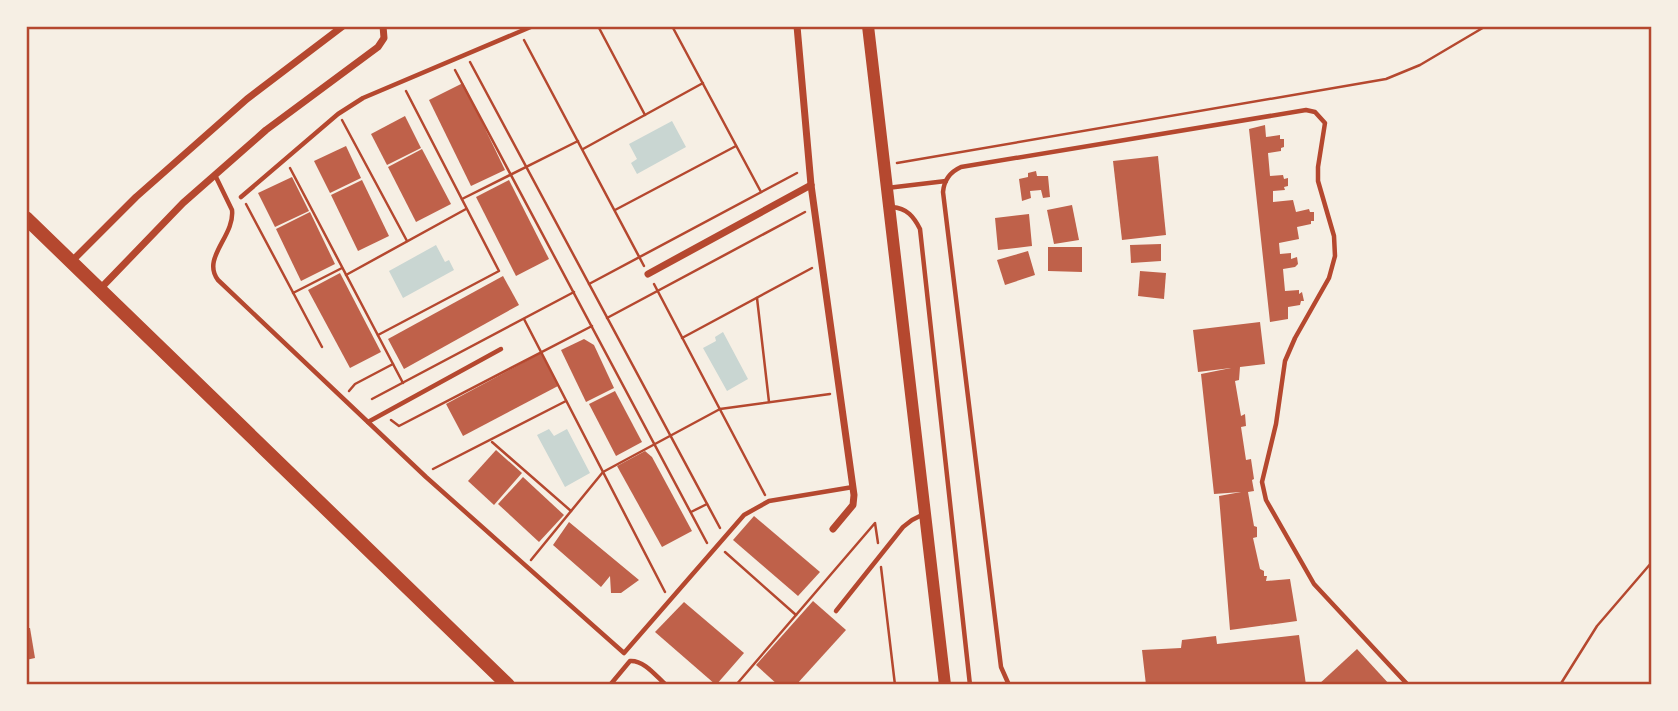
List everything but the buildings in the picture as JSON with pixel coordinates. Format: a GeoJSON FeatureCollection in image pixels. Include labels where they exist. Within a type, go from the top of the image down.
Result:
{"type":"FeatureCollection","features":[{"type":"Feature","properties":{"kind":"main road"},"geometry":{"type":"LineString","coordinates":[[868,26],[945,685]]}},
{"type":"Feature","properties":{"kind":"main road"},"geometry":{"type":"LineString","coordinates":[[26,218],[508,685]]}},
{"type":"Feature","properties":{"kind":"street"},"geometry":{"type":"LineString","coordinates":[[71,262],[136,197],[247,99],[343,26]]}},
{"type":"Feature","properties":{"kind":"street"},"geometry":{"type":"LineString","coordinates":[[100,289],[183,203],[266,130],[378,47],[384,38],[383,26]]}},
{"type":"Feature","properties":{"kind":"street"},"geometry":{"type":"LineString","coordinates":[[797,26],[811,185],[853,487],[853,505],[833,529]]}},
{"type":"Feature","properties":{"kind":"street"},"geometry":{"type":"LineString","coordinates":[[648,274],[811,185]]}},
{"type":"Feature","properties":{"kind":"lane"},"geometry":{"type":"LineString","coordinates":[[241,197],[338,114],[363,98],[533,26]]}},
{"type":"Feature","properties":{"kind":"lane"},"geometry":{"type":"LineString","coordinates":[[1009,685],[1001,667],[943,192],[946,181],[952,172],[961,167],[1306,110],[1320,114],[1325,127],[1318,181],[1335,236],[1335,256],[1329,278],[1285,361],[1276,424],[1262,489],[1314,584],[1408,685]]}},
{"type":"Feature","properties":{"kind":"lane"},"geometry":{"type":"LineString","coordinates":[[215,175],[232,210],[232,216],[228,233],[215,255],[214,274],[426,477],[624,653],[744,515],[769,501],[853,487]]}},
{"type":"Feature","properties":{"kind":"lane"},"geometry":{"type":"LineString","coordinates":[[887,188],[946,181]]}},
{"type":"Feature","properties":{"kind":"lane"},"geometry":{"type":"LineString","coordinates":[[889,207],[908,212],[920,229],[970,685]]}},
{"type":"Feature","properties":{"kind":"lane"},"geometry":{"type":"LineString","coordinates":[[368,422],[501,349]]}},
{"type":"Feature","properties":{"kind":"lane"},"geometry":{"type":"LineString","coordinates":[[836,611],[903,527],[926,514]]}},
{"type":"Feature","properties":{"kind":"lane"},"geometry":{"type":"LineString","coordinates":[[610,685],[630,661],[634,660],[641,662],[666,685]]}},
{"type":"Feature","properties":{"kind":"path"},"geometry":{"type":"LineString","coordinates":[[598,26],[645,115]]}},
{"type":"Feature","properties":{"kind":"path"},"geometry":{"type":"LineString","coordinates":[[672,26],[761,192]]}},
{"type":"Feature","properties":{"kind":"path"},"geometry":{"type":"LineString","coordinates":[[884,165],[1386,79],[1420,65],[1486,26]]}},
{"type":"Feature","properties":{"kind":"path"},"geometry":{"type":"LineString","coordinates":[[466,55],[725,537]]}},
{"type":"Feature","properties":{"kind":"path"},"geometry":{"type":"LineString","coordinates":[[451,61],[712,552]]}},
{"type":"Feature","properties":{"kind":"path"},"geometry":{"type":"LineString","coordinates":[[378,335],[499,271],[401,82]]}},
{"type":"Feature","properties":{"kind":"path"},"geometry":{"type":"LineString","coordinates":[[582,149],[703,83]]}},
{"type":"Feature","properties":{"kind":"path"},"geometry":{"type":"LineString","coordinates":[[338,114],[407,241]]}},
{"type":"Feature","properties":{"kind":"path"},"geometry":{"type":"LineString","coordinates":[[462,200],[578,141]]}},
{"type":"Feature","properties":{"kind":"path"},"geometry":{"type":"LineString","coordinates":[[615,210],[736,146]]}},
{"type":"Feature","properties":{"kind":"path"},"geometry":{"type":"LineString","coordinates":[[285,159],[403,383]]}},
{"type":"Feature","properties":{"kind":"path"},"geometry":{"type":"LineString","coordinates":[[589,284],[797,173]]}},
{"type":"Feature","properties":{"kind":"path"},"geometry":{"type":"LineString","coordinates":[[241,197],[322,347]]}},
{"type":"Feature","properties":{"kind":"path"},"geometry":{"type":"LineString","coordinates":[[607,318],[814,207]]}},
{"type":"Feature","properties":{"kind":"path"},"geometry":{"type":"LineString","coordinates":[[346,275],[467,208]]}},
{"type":"Feature","properties":{"kind":"path"},"geometry":{"type":"LineString","coordinates":[[682,338],[822,262]]}},
{"type":"Feature","properties":{"kind":"path"},"geometry":{"type":"LineString","coordinates":[[293,293],[342,268]]}},
{"type":"Feature","properties":{"kind":"path"},"geometry":{"type":"LineString","coordinates":[[372,399],[574,292]]}},
{"type":"Feature","properties":{"kind":"path"},"geometry":{"type":"LineString","coordinates":[[757,298],[769,402]]}},
{"type":"Feature","properties":{"kind":"path"},"geometry":{"type":"LineString","coordinates":[[524,319],[670,600]]}},
{"type":"Feature","properties":{"kind":"path"},"geometry":{"type":"LineString","coordinates":[[383,414],[398,426],[592,326]]}},
{"type":"Feature","properties":{"kind":"path"},"geometry":{"type":"LineString","coordinates":[[342,398],[355,384],[393,364]]}},
{"type":"Feature","properties":{"kind":"path"},"geometry":{"type":"LineString","coordinates":[[526,566],[603,472],[720,409],[840,392]]}},
{"type":"Feature","properties":{"kind":"path"},"geometry":{"type":"LineString","coordinates":[[426,477],[436,466],[452,462],[566,401]]}},
{"type":"Feature","properties":{"kind":"path"},"geometry":{"type":"LineString","coordinates":[[491,441],[571,512]]}},
{"type":"Feature","properties":{"kind":"path"},"geometry":{"type":"LineString","coordinates":[[691,512],[707,504]]}},
{"type":"Feature","properties":{"kind":"path"},"geometry":{"type":"LineString","coordinates":[[718,545],[796,615]]}},
{"type":"Feature","properties":{"kind":"path"},"geometry":{"type":"LineString","coordinates":[[1560,685],[1597,626],[1652,562]]}},
{"type":"Feature","properties":{"kind":"shaded area"},"geometry":{"type":"Polygon","coordinates":[[[672,121],[686,147],[637,174],[631,163],[637,159],[629,144],[672,121]]]}},
{"type":"Feature","properties":{"kind":"shaded area"},"geometry":{"type":"Polygon","coordinates":[[[436,245],[445,262],[449,260],[454,270],[403,298],[389,271],[436,245]]]}},
{"type":"Feature","properties":{"kind":"shaded area"},"geometry":{"type":"Polygon","coordinates":[[[723,332],[748,379],[727,391],[703,348],[716,341],[715,337],[723,332]]]}},
{"type":"Feature","properties":{"kind":"shaded area"},"geometry":{"type":"Polygon","coordinates":[[[549,429],[554,436],[567,429],[590,473],[565,487],[537,435],[549,429]]]}}]}
